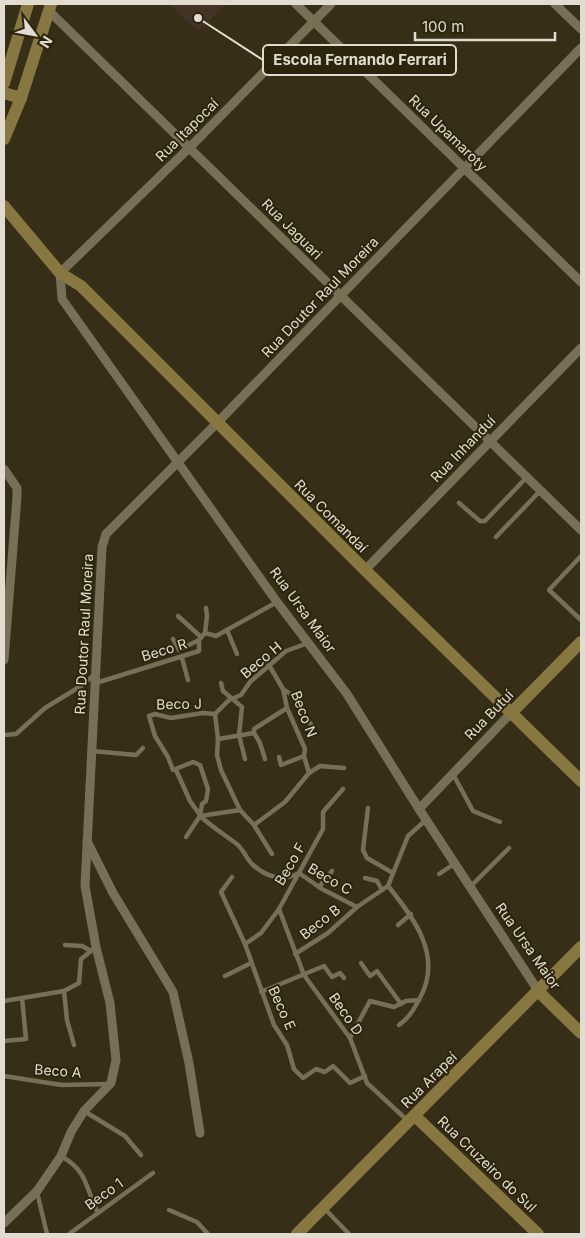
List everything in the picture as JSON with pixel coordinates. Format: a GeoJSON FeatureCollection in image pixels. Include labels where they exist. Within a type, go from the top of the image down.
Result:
{"type":"FeatureCollection","features":[{"type":"Feature","properties":{"kind":"street"},"geometry":{"type":"LineString","coordinates":[[4,83],[28,4]]}},
{"type":"Feature","properties":{"kind":"street","name":"Rua Upamaroty"},"geometry":{"type":"LineString","coordinates":[[296,4],[581,282]]}},
{"type":"Feature","properties":{"kind":"street","name":"Rua Itapocaí"},"geometry":{"type":"LineString","coordinates":[[60,274],[190,147],[331,4]]}},
{"type":"Feature","properties":{"kind":"street"},"geometry":{"type":"LineString","coordinates":[[555,4],[581,29]]}},
{"type":"Feature","properties":{"kind":"street"},"geometry":{"type":"LineString","coordinates":[[4,139],[21,98],[50,7]]}},
{"type":"Feature","properties":{"kind":"street","name":"Rua Jaguari"},"geometry":{"type":"LineString","coordinates":[[50,7],[340,296],[581,530]]}},
{"type":"Feature","properties":{"kind":"street","name":"Rua Doutor Raul Moreira"},"geometry":{"type":"LineString","coordinates":[[111,1084],[116,1060],[110,1003],[93,949],[85,886],[102,547],[106,534],[178,463],[581,48]]}},
{"type":"Feature","properties":{"kind":"street"},"geometry":{"type":"LineString","coordinates":[[4,93],[21,98]]}},
{"type":"Feature","properties":{"kind":"street"},"geometry":{"type":"LineString","coordinates":[[4,206],[60,274]]}},
{"type":"Feature","properties":{"kind":"street","name":"Rua Comandaí"},"geometry":{"type":"LineString","coordinates":[[60,274],[81,286],[365,570],[581,781]]}},
{"type":"Feature","properties":{"kind":"street","name":"Rua Ursa Maior"},"geometry":{"type":"LineString","coordinates":[[60,274],[62,300],[277,602],[347,694],[454,864],[539,992],[581,1033]]}},
{"type":"Feature","properties":{"kind":"street","name":"Rua Inhanduí"},"geometry":{"type":"LineString","coordinates":[[365,570],[581,348]]}},
{"type":"Feature","properties":{"kind":"street"},"geometry":{"type":"LineString","coordinates":[[4,468],[16,488],[18,497],[4,660]]}},
{"type":"Feature","properties":{"kind":"street","name":"Rua Butuí"},"geometry":{"type":"LineString","coordinates":[[419,809],[581,642]]}},
{"type":"Feature","properties":{"kind":"street"},"geometry":{"type":"LineString","coordinates":[[86,838],[113,893],[173,992],[189,1064],[200,1133]]}},
{"type":"Feature","properties":{"kind":"street","name":"Rua Arapeí"},"geometry":{"type":"LineString","coordinates":[[297,1234],[539,992],[581,947]]}},
{"type":"Feature","properties":{"kind":"street"},"geometry":{"type":"LineString","coordinates":[[4,1223],[37,1191],[61,1156],[71,1132],[84,1111],[111,1084]]}},
{"type":"Feature","properties":{"kind":"street","name":"Rua Cruzeiro do Sul"},"geometry":{"type":"LineString","coordinates":[[412,1119],[538,1234]]}},
{"type":"Feature","properties":{"kind":"lane"},"geometry":{"type":"LineString","coordinates":[[459,503],[480,521],[485,521],[526,478]]}},
{"type":"Feature","properties":{"kind":"lane"},"geometry":{"type":"LineString","coordinates":[[496,537],[540,491]]}},
{"type":"Feature","properties":{"kind":"lane"},"geometry":{"type":"LineString","coordinates":[[581,556],[549,590],[581,620]]}},
{"type":"Feature","properties":{"kind":"lane"},"geometry":{"type":"LineString","coordinates":[[173,639],[179,650],[202,637],[216,636],[277,602]]}},
{"type":"Feature","properties":{"kind":"lane"},"geometry":{"type":"LineString","coordinates":[[202,637],[207,616],[206,608]]}},
{"type":"Feature","properties":{"kind":"lane"},"geometry":{"type":"LineString","coordinates":[[178,616],[202,637]]}},
{"type":"Feature","properties":{"kind":"lane"},"geometry":{"type":"LineString","coordinates":[[227,630],[237,654]]}},
{"type":"Feature","properties":{"kind":"lane","name":"Beco R"},"geometry":{"type":"LineString","coordinates":[[96,683],[200,651],[202,637]]}},
{"type":"Feature","properties":{"kind":"lane","name":"Beco H"},"geometry":{"type":"LineString","coordinates":[[233,699],[240,695],[250,682],[286,652],[308,643]]}},
{"type":"Feature","properties":{"kind":"lane"},"geometry":{"type":"LineString","coordinates":[[182,658],[188,680]]}},
{"type":"Feature","properties":{"kind":"lane","name":"Beco N"},"geometry":{"type":"LineString","coordinates":[[270,665],[283,689],[287,708],[305,749],[304,756],[310,773]]}},
{"type":"Feature","properties":{"kind":"lane"},"geometry":{"type":"LineString","coordinates":[[4,735],[16,734],[45,708],[81,686],[97,672]]}},
{"type":"Feature","properties":{"kind":"lane"},"geometry":{"type":"LineString","coordinates":[[221,683],[223,691],[242,707],[239,735],[245,759]]}},
{"type":"Feature","properties":{"kind":"lane"},"geometry":{"type":"LineString","coordinates":[[283,689],[292,694],[312,728]]}},
{"type":"Feature","properties":{"kind":"lane","name":"Beco J"},"geometry":{"type":"LineString","coordinates":[[149,716],[154,714],[171,718],[203,712],[215,714],[233,699]]}},
{"type":"Feature","properties":{"kind":"lane"},"geometry":{"type":"LineString","coordinates":[[265,759],[260,743],[254,733],[254,728],[287,708]]}},
{"type":"Feature","properties":{"kind":"lane"},"geometry":{"type":"LineString","coordinates":[[215,714],[218,739],[217,755],[221,770],[240,810],[254,825],[272,854]]}},
{"type":"Feature","properties":{"kind":"lane","name":"Beco C"},"geometry":{"type":"LineString","coordinates":[[149,716],[155,736],[168,757],[173,770],[176,770],[190,801],[200,816],[246,854],[251,863],[278,878],[288,878],[299,873],[319,887],[356,907],[388,886]]}},
{"type":"Feature","properties":{"kind":"lane"},"geometry":{"type":"LineString","coordinates":[[218,739],[254,733]]}},
{"type":"Feature","properties":{"kind":"lane"},"geometry":{"type":"LineString","coordinates":[[92,751],[136,755],[143,748]]}},
{"type":"Feature","properties":{"kind":"lane"},"geometry":{"type":"LineString","coordinates":[[279,757],[281,765],[304,756]]}},
{"type":"Feature","properties":{"kind":"lane"},"geometry":{"type":"LineString","coordinates":[[176,770],[193,762],[200,765],[208,789],[200,816],[186,837]]}},
{"type":"Feature","properties":{"kind":"lane"},"geometry":{"type":"LineString","coordinates":[[254,825],[285,802],[310,773],[320,766],[344,768]]}},
{"type":"Feature","properties":{"kind":"lane"},"geometry":{"type":"LineString","coordinates":[[453,774],[473,811],[500,822]]}},
{"type":"Feature","properties":{"kind":"lane","name":"Beco F"},"geometry":{"type":"LineString","coordinates":[[245,944],[261,933],[279,909],[322,830],[323,812],[343,789]]}},
{"type":"Feature","properties":{"kind":"lane"},"geometry":{"type":"LineString","coordinates":[[368,808],[363,850],[367,858],[393,873]]}},
{"type":"Feature","properties":{"kind":"lane"},"geometry":{"type":"LineString","coordinates":[[200,816],[240,810]]}},
{"type":"Feature","properties":{"kind":"lane"},"geometry":{"type":"LineString","coordinates":[[399,1026],[408,1018],[427,986],[430,971],[423,936],[411,914],[388,886],[408,836],[426,820]]}},
{"type":"Feature","properties":{"kind":"lane"},"geometry":{"type":"LineString","coordinates":[[470,887],[509,848]]}},
{"type":"Feature","properties":{"kind":"lane"},"geometry":{"type":"LineString","coordinates":[[439,874],[454,864]]}},
{"type":"Feature","properties":{"kind":"lane"},"geometry":{"type":"LineString","coordinates":[[319,887],[332,871]]}},
{"type":"Feature","properties":{"kind":"lane","name":"Beco E"},"geometry":{"type":"LineString","coordinates":[[232,878],[221,892],[245,944],[274,1025],[287,1045],[294,1069],[303,1078],[316,1069],[325,1072],[333,1066],[350,1083],[365,1076]]}},
{"type":"Feature","properties":{"kind":"lane"},"geometry":{"type":"LineString","coordinates":[[365,878],[377,881],[382,890]]}},
{"type":"Feature","properties":{"kind":"lane","name":"Beco B"},"geometry":{"type":"LineString","coordinates":[[296,954],[328,933],[356,907]]}},
{"type":"Feature","properties":{"kind":"lane","name":"Beco D"},"geometry":{"type":"LineString","coordinates":[[279,909],[304,975],[350,1038],[367,1083],[412,1119]]}},
{"type":"Feature","properties":{"kind":"lane"},"geometry":{"type":"LineString","coordinates":[[398,925],[411,914]]}},
{"type":"Feature","properties":{"kind":"lane"},"geometry":{"type":"LineString","coordinates":[[65,945],[93,949]]}},
{"type":"Feature","properties":{"kind":"lane"},"geometry":{"type":"LineString","coordinates":[[4,1001],[64,991],[79,983],[81,959],[93,949]]}},
{"type":"Feature","properties":{"kind":"lane"},"geometry":{"type":"LineString","coordinates":[[224,976],[251,963]]}},
{"type":"Feature","properties":{"kind":"lane"},"geometry":{"type":"LineString","coordinates":[[361,963],[370,976],[377,971],[401,1004]]}},
{"type":"Feature","properties":{"kind":"lane"},"geometry":{"type":"LineString","coordinates":[[262,992],[324,966],[332,977],[340,973],[344,978]]}},
{"type":"Feature","properties":{"kind":"lane"},"geometry":{"type":"LineString","coordinates":[[64,991],[67,1020],[74,1045]]}},
{"type":"Feature","properties":{"kind":"lane"},"geometry":{"type":"LineString","coordinates":[[4,1041],[26,1039],[22,998]]}},
{"type":"Feature","properties":{"kind":"lane"},"geometry":{"type":"LineString","coordinates":[[350,1038],[370,1001],[394,1008],[401,1004],[419,1000]]}},
{"type":"Feature","properties":{"kind":"lane","name":"Beco A"},"geometry":{"type":"LineString","coordinates":[[4,1076],[62,1085],[111,1084]]}},
{"type":"Feature","properties":{"kind":"lane"},"geometry":{"type":"LineString","coordinates":[[84,1111],[125,1136],[141,1154]]}},
{"type":"Feature","properties":{"kind":"lane"},"geometry":{"type":"LineString","coordinates":[[61,1156],[72,1162],[89,1186],[90,1199],[98,1213]]}},
{"type":"Feature","properties":{"kind":"lane","name":"Beco 1"},"geometry":{"type":"LineString","coordinates":[[69,1234],[153,1172]]}},
{"type":"Feature","properties":{"kind":"lane"},"geometry":{"type":"LineString","coordinates":[[37,1191],[47,1234]]}},
{"type":"Feature","properties":{"kind":"lane"},"geometry":{"type":"LineString","coordinates":[[324,1207],[349,1234]]}},
{"type":"Feature","properties":{"kind":"lane"},"geometry":{"type":"LineString","coordinates":[[169,1210],[197,1222],[208,1234]]}},
{"type":"Feature","properties":{"kind":"shaded area"},"geometry":{"type":"Polygon","coordinates":[[[170,4],[226,4],[199,32],[170,4]]]}},
{"type":"Feature","properties":{"kind":"place","name":"Escola Fernando Ferrari"},"geometry":{"type":"Point","coordinates":[198,18]}}]}
